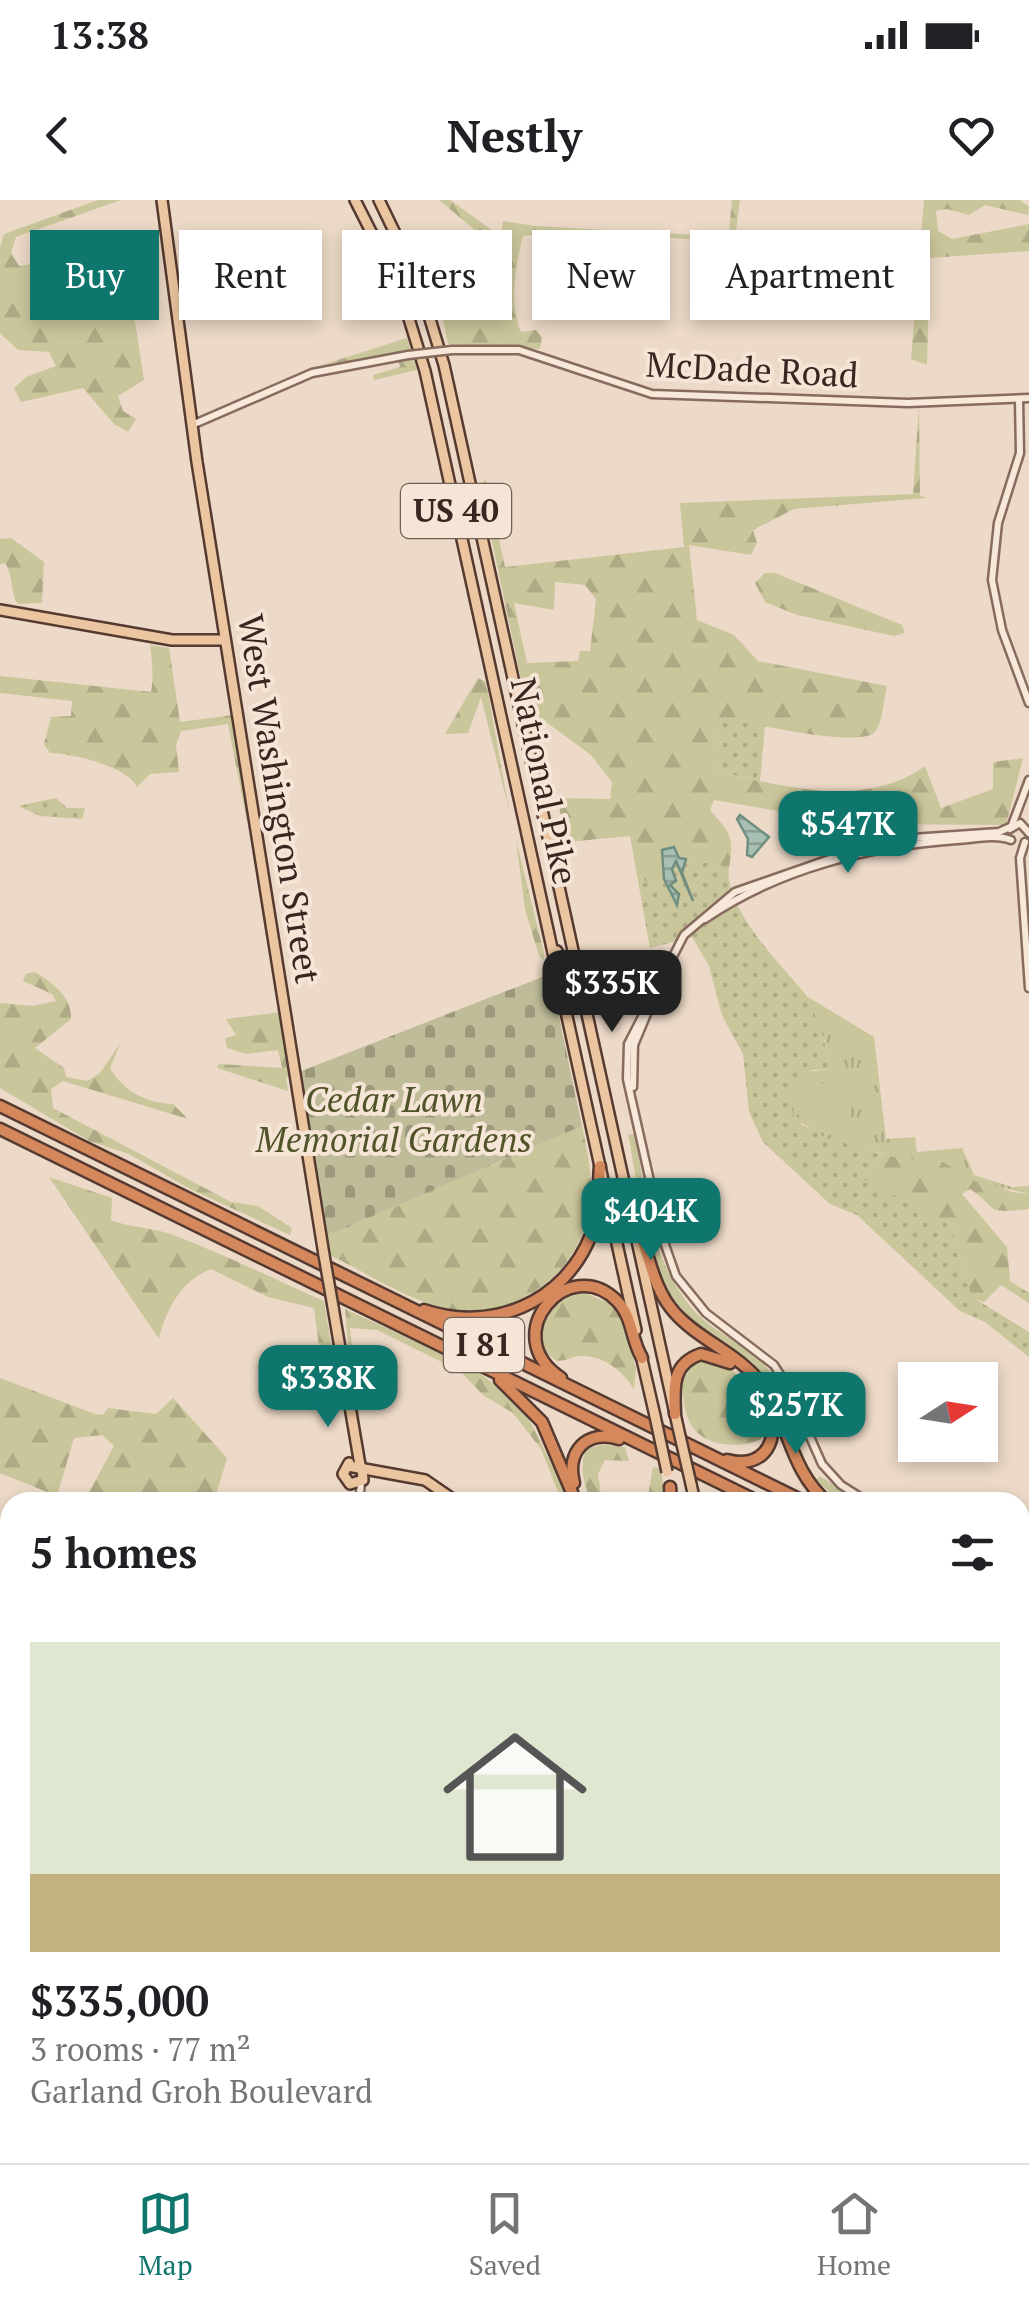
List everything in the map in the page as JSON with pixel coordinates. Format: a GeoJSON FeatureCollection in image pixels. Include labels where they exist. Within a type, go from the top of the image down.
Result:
{"type":"FeatureCollection","features":[{"type":"Feature","properties":{"kind":"highway","name":"I 81"},"geometry":{"type":"LineString","coordinates":[[0,1106],[784,1492]]}},
{"type":"Feature","properties":{"kind":"highway","name":"I 81"},"geometry":{"type":"LineString","coordinates":[[0,1129],[738,1492]]}},
{"type":"Feature","properties":{"kind":"highway"},"geometry":{"type":"LineString","coordinates":[[337,1273],[414,1306],[456,1318],[490,1318],[521,1309],[560,1282],[583,1252],[595,1221],[600,1166]]}},
{"type":"Feature","properties":{"kind":"highway"},"geometry":{"type":"LineString","coordinates":[[632,1214],[660,1292],[686,1324],[747,1368],[763,1386],[796,1464],[819,1492]]}},
{"type":"Feature","properties":{"kind":"highway"},"geometry":{"type":"LineString","coordinates":[[631,1418],[548,1369],[535,1341],[538,1316],[563,1291],[598,1289],[625,1312],[642,1358]]}},
{"type":"Feature","properties":{"kind":"highway"},"geometry":{"type":"LineString","coordinates":[[448,1350],[511,1388],[532,1410],[550,1436],[575,1492]]}},
{"type":"Feature","properties":{"kind":"highway"},"geometry":{"type":"LineString","coordinates":[[670,1437],[742,1463],[761,1457],[772,1440],[768,1408],[758,1389],[744,1372],[718,1356],[701,1354],[682,1364],[674,1384],[675,1414]]}},
{"type":"Feature","properties":{"kind":"highway"},"geometry":{"type":"LineString","coordinates":[[577,1492],[571,1469],[576,1450],[587,1439],[615,1437],[680,1463]]}},
{"type":"Feature","properties":{"kind":"highway"},"geometry":{"type":"LineString","coordinates":[[670,1487],[671,1492]]}},
{"type":"Feature","properties":{"kind":"main road","name":"West Washington Street"},"geometry":{"type":"LineString","coordinates":[[162,200],[225,640],[347,1406],[361,1467],[358,1482],[344,1477],[348,1466],[347,1406]]}},
{"type":"Feature","properties":{"kind":"main road","name":"National Pike"},"geometry":{"type":"LineString","coordinates":[[356,200],[388,260],[417,338],[670,1487]]}},
{"type":"Feature","properties":{"kind":"main road","name":"National Pike"},"geometry":{"type":"LineString","coordinates":[[378,200],[406,253],[436,332],[693,1492]]}},
{"type":"Feature","properties":{"kind":"main road"},"geometry":{"type":"LineString","coordinates":[[0,610],[172,640],[225,640]]}},
{"type":"Feature","properties":{"kind":"main road"},"geometry":{"type":"LineString","coordinates":[[541,896],[558,955],[578,976],[566,988],[565,1007]]}},
{"type":"Feature","properties":{"kind":"main road"},"geometry":{"type":"LineString","coordinates":[[571,942],[582,964],[603,973],[589,984],[586,992],[608,1108]]}},
{"type":"Feature","properties":{"kind":"main road"},"geometry":{"type":"LineString","coordinates":[[348,1466],[423,1479],[442,1492]]}},
{"type":"Feature","properties":{"kind":"main road"},"geometry":{"type":"LineString","coordinates":[[358,1482],[372,1476],[413,1480],[436,1492]]}},
{"type":"Feature","properties":{"kind":"street","name":"McDade Road"},"geometry":{"type":"LineString","coordinates":[[192,425],[312,373],[452,350],[519,350],[652,394],[908,403],[1029,398]]}},
{"type":"Feature","properties":{"kind":"street"},"geometry":{"type":"LineString","coordinates":[[1019,399],[1020,453],[998,523],[992,580],[1002,630],[1029,703]]}},
{"type":"Feature","properties":{"kind":"street"},"geometry":{"type":"LineString","coordinates":[[1029,780],[1011,827],[1020,858],[1029,988]]}},
{"type":"Feature","properties":{"kind":"street"},"geometry":{"type":"LineString","coordinates":[[1020,858],[1028,836],[1021,808]]}},
{"type":"Feature","properties":{"kind":"street"},"geometry":{"type":"LineString","coordinates":[[852,1492],[822,1464],[774,1364],[697,1305],[676,1276],[663,1239],[626,1057],[632,1029],[684,934],[736,892],[859,847],[898,838],[999,832],[1024,824]]}},
{"type":"Feature","properties":{"kind":"street"},"geometry":{"type":"LineString","coordinates":[[684,934],[739,897],[861,852],[898,843],[1012,840],[1028,836]]}},
{"type":"Feature","properties":{"kind":"street"},"geometry":{"type":"LineString","coordinates":[[603,973],[631,966],[659,978]]}},
{"type":"Feature","properties":{"kind":"street"},"geometry":{"type":"LineString","coordinates":[[578,976],[622,973],[659,978]]}},
{"type":"Feature","properties":{"kind":"street"},"geometry":{"type":"LineString","coordinates":[[643,976],[650,987],[648,997]]}},
{"type":"Feature","properties":{"kind":"street"},"geometry":{"type":"LineString","coordinates":[[634,1101],[634,1045],[659,978]]}},
{"type":"Feature","properties":{"kind":"street"},"geometry":{"type":"LineString","coordinates":[[358,1482],[358,1492]]}},
{"type":"Feature","properties":{"kind":"green space"},"geometry":{"type":"Polygon","coordinates":[[[98,200],[121,200],[30,230],[16,237],[11,253],[19,266],[30,264],[30,320],[135,320],[144,380],[118,396],[123,411],[136,419],[128,432],[114,424],[83,388],[21,402],[14,388],[26,377],[56,366],[49,352],[18,350],[0,333],[0,247],[4,234],[98,200]]]}},
{"type":"Feature","properties":{"kind":"green space"},"geometry":{"type":"Polygon","coordinates":[[[439,200],[450,200],[492,230],[475,230],[439,200]]]}},
{"type":"Feature","properties":{"kind":"green space"},"geometry":{"type":"Polygon","coordinates":[[[732,200],[740,200],[736,230],[729,230],[732,200]]]}},
{"type":"Feature","properties":{"kind":"green space"},"geometry":{"type":"Polygon","coordinates":[[[924,200],[1020,200],[1029,207],[1028,215],[985,205],[969,215],[947,209],[936,211],[938,231],[952,239],[1029,224],[1029,251],[930,258],[930,230],[922,230],[924,200]]]}},
{"type":"Feature","properties":{"kind":"green space"},"geometry":{"type":"Polygon","coordinates":[[[503,221],[607,230],[532,230],[532,235],[523,236],[516,272],[515,309],[521,332],[536,330],[542,337],[540,349],[448,344],[443,320],[512,320],[512,230],[500,230],[503,221]]]}},
{"type":"Feature","properties":{"kind":"green space"},"geometry":{"type":"Polygon","coordinates":[[[670,234],[690,235],[690,239],[670,238],[670,234]]]}},
{"type":"Feature","properties":{"kind":"green space"},"geometry":{"type":"Polygon","coordinates":[[[914,320],[928,320],[927,365],[911,359],[914,320]]]}},
{"type":"Feature","properties":{"kind":"green space"},"geometry":{"type":"Polygon","coordinates":[[[407,338],[417,370],[374,380],[373,375],[400,367],[397,353],[322,365],[407,338]]]}},
{"type":"Feature","properties":{"kind":"green space"},"geometry":{"type":"Polygon","coordinates":[[[919,405],[920,495],[926,498],[794,509],[753,530],[757,543],[751,555],[689,545],[697,620],[734,635],[758,661],[887,686],[878,728],[865,736],[826,736],[721,718],[715,771],[795,788],[850,791],[901,779],[925,766],[941,808],[993,789],[993,762],[1023,758],[1006,825],[854,824],[714,800],[710,810],[731,841],[729,867],[688,859],[656,889],[637,875],[630,836],[567,842],[557,798],[610,799],[612,782],[591,755],[527,708],[480,484],[486,480],[505,567],[684,547],[680,503],[913,494],[919,405]],[[555,582],[554,610],[514,603],[527,663],[578,661],[580,651],[590,651],[596,599],[585,585],[555,582]]]}},
{"type":"Feature","properties":{"kind":"green space"},"geometry":{"type":"Polygon","coordinates":[[[11,538],[44,562],[42,603],[18,604],[16,600],[8,568],[5,563],[0,564],[0,539],[11,538]]]}},
{"type":"Feature","properties":{"kind":"green space"},"geometry":{"type":"Polygon","coordinates":[[[765,573],[775,573],[902,625],[905,633],[894,636],[797,615],[765,602],[755,583],[765,573]]]}},
{"type":"Feature","properties":{"kind":"green space"},"geometry":{"type":"Polygon","coordinates":[[[150,645],[169,648],[180,722],[233,715],[250,821],[247,822],[228,724],[181,731],[176,745],[179,772],[150,774],[137,787],[111,767],[50,753],[44,744],[51,717],[71,716],[72,701],[0,693],[0,676],[151,692],[150,645]]]}},
{"type":"Feature","properties":{"kind":"green space"},"geometry":{"type":"Polygon","coordinates":[[[478,678],[486,682],[509,810],[481,697],[468,733],[445,734],[478,678]]]}},
{"type":"Feature","properties":{"kind":"green space"},"geometry":{"type":"Polygon","coordinates":[[[721,717],[765,726],[760,781],[715,771],[721,717]]]}},
{"type":"Feature","properties":{"kind":"green space"},"geometry":{"type":"Polygon","coordinates":[[[56,798],[67,808],[85,808],[82,819],[40,816],[18,806],[56,798]]]}},
{"type":"Feature","properties":{"kind":"green space"},"geometry":{"type":"Polygon","coordinates":[[[516,840],[544,960],[539,956],[525,909],[516,840]]]}},
{"type":"Feature","properties":{"kind":"green space"},"geometry":{"type":"Polygon","coordinates":[[[688,859],[729,867],[735,900],[744,918],[816,1012],[829,1069],[812,1070],[801,1125],[880,1154],[866,1179],[951,1225],[972,1297],[1029,1332],[1029,1357],[985,1322],[960,1311],[857,1215],[830,1204],[763,1142],[749,1112],[743,1054],[722,1015],[709,966],[692,937],[650,948],[637,875],[656,889],[688,859]]]}},
{"type":"Feature","properties":{"kind":"green space"},"geometry":{"type":"Polygon","coordinates":[[[35,972],[65,997],[71,1019],[35,1048],[64,1068],[66,1077],[87,1081],[100,1073],[121,1042],[110,1068],[122,1084],[137,1095],[173,1104],[188,1119],[63,1081],[51,1089],[53,1108],[231,1202],[258,1206],[292,1228],[290,1235],[190,1189],[129,1154],[89,1141],[0,1088],[0,1003],[33,1006],[56,1001],[52,994],[23,981],[26,974],[35,972]]]}},
{"type":"Feature","properties":{"kind":"green space","name":"Cedar Lawn Memorial Gardens"},"geometry":{"type":"Polygon","coordinates":[[[550,974],[582,1126],[327,1236],[299,1072],[550,974]]]}},
{"type":"Feature","properties":{"kind":"green space"},"geometry":{"type":"Polygon","coordinates":[[[808,997],[874,1037],[886,1139],[915,1137],[917,1152],[962,1148],[974,1175],[1012,1187],[1029,1186],[1029,1194],[975,1181],[943,1162],[897,1158],[826,1138],[795,1119],[786,1090],[801,1073],[829,1069],[825,1041],[808,997]]]}},
{"type":"Feature","properties":{"kind":"green space"},"geometry":{"type":"Polygon","coordinates":[[[281,1012],[291,1075],[286,1078],[288,1091],[217,1068],[219,1064],[282,1068],[278,1050],[246,1054],[227,1048],[225,1038],[236,1035],[226,1019],[281,1012]]]}},
{"type":"Feature","properties":{"kind":"green space"},"geometry":{"type":"Polygon","coordinates":[[[806,1079],[854,1092],[845,1128],[796,1114],[806,1079]]]}},
{"type":"Feature","properties":{"kind":"green space"},"geometry":{"type":"Polygon","coordinates":[[[582,1126],[591,1188],[583,1233],[557,1273],[519,1300],[497,1308],[449,1309],[403,1293],[330,1255],[327,1236],[582,1126]]]}},
{"type":"Feature","properties":{"kind":"green space"},"geometry":{"type":"Polygon","coordinates":[[[636,1133],[650,1220],[674,1282],[699,1315],[764,1364],[788,1401],[781,1406],[759,1372],[695,1322],[668,1292],[652,1256],[642,1216],[628,1135],[636,1133]]]}},
{"type":"Feature","properties":{"kind":"green space"},"geometry":{"type":"Polygon","coordinates":[[[880,1154],[943,1162],[1012,1192],[1029,1194],[1029,1209],[1005,1211],[994,1209],[970,1189],[962,1194],[1007,1247],[1010,1281],[1029,1293],[1029,1303],[1001,1285],[984,1302],[972,1298],[951,1225],[865,1180],[880,1154]]]}},
{"type":"Feature","properties":{"kind":"green space"},"geometry":{"type":"Polygon","coordinates":[[[49,1177],[112,1198],[111,1220],[171,1234],[324,1301],[336,1374],[328,1376],[321,1361],[314,1308],[268,1297],[211,1269],[192,1280],[177,1297],[159,1339],[49,1177]]]}},
{"type":"Feature","properties":{"kind":"green space"},"geometry":{"type":"Polygon","coordinates":[[[585,1293],[621,1308],[636,1369],[634,1389],[619,1371],[597,1358],[581,1356],[557,1361],[544,1352],[542,1329],[549,1312],[563,1300],[585,1293]]]}},
{"type":"Feature","properties":{"kind":"green space"},"geometry":{"type":"Polygon","coordinates":[[[345,1309],[472,1367],[522,1406],[566,1492],[558,1492],[541,1449],[513,1413],[483,1395],[460,1371],[377,1330],[350,1328],[362,1440],[356,1438],[345,1309]]]}},
{"type":"Feature","properties":{"kind":"green space"},"geometry":{"type":"Polygon","coordinates":[[[710,1361],[743,1379],[759,1398],[767,1435],[760,1440],[730,1445],[709,1440],[694,1429],[686,1413],[682,1382],[694,1362],[710,1361]]]}},
{"type":"Feature","properties":{"kind":"green space"},"geometry":{"type":"Polygon","coordinates":[[[0,1378],[103,1415],[108,1408],[156,1414],[173,1398],[227,1458],[217,1492],[89,1492],[114,1446],[102,1435],[74,1438],[58,1492],[47,1492],[0,1473],[0,1378]]]}},
{"type":"Feature","properties":{"kind":"green space"},"geometry":{"type":"Polygon","coordinates":[[[602,1445],[625,1447],[629,1461],[605,1460],[598,1474],[601,1492],[587,1490],[583,1476],[586,1449],[602,1445]]]}},
{"type":"Feature","properties":{"kind":"green space"},"geometry":{"type":"Polygon","coordinates":[[[653,1467],[661,1469],[664,1492],[649,1492],[653,1467]]]}},
{"type":"Feature","properties":{"kind":"green space"},"geometry":{"type":"Polygon","coordinates":[[[820,1476],[844,1492],[830,1492],[816,1480],[820,1476]]]}},
{"type":"Feature","properties":{"kind":"shaded area"},"geometry":{"type":"Polygon","coordinates":[[[740,815],[769,837],[752,857],[747,855],[748,839],[737,819],[740,815]]]}},
{"type":"Feature","properties":{"kind":"shaded area"},"geometry":{"type":"Polygon","coordinates":[[[674,847],[679,858],[686,859],[682,873],[693,901],[676,861],[672,869],[676,881],[670,885],[679,894],[677,905],[664,879],[662,850],[674,847]]]}}]}
